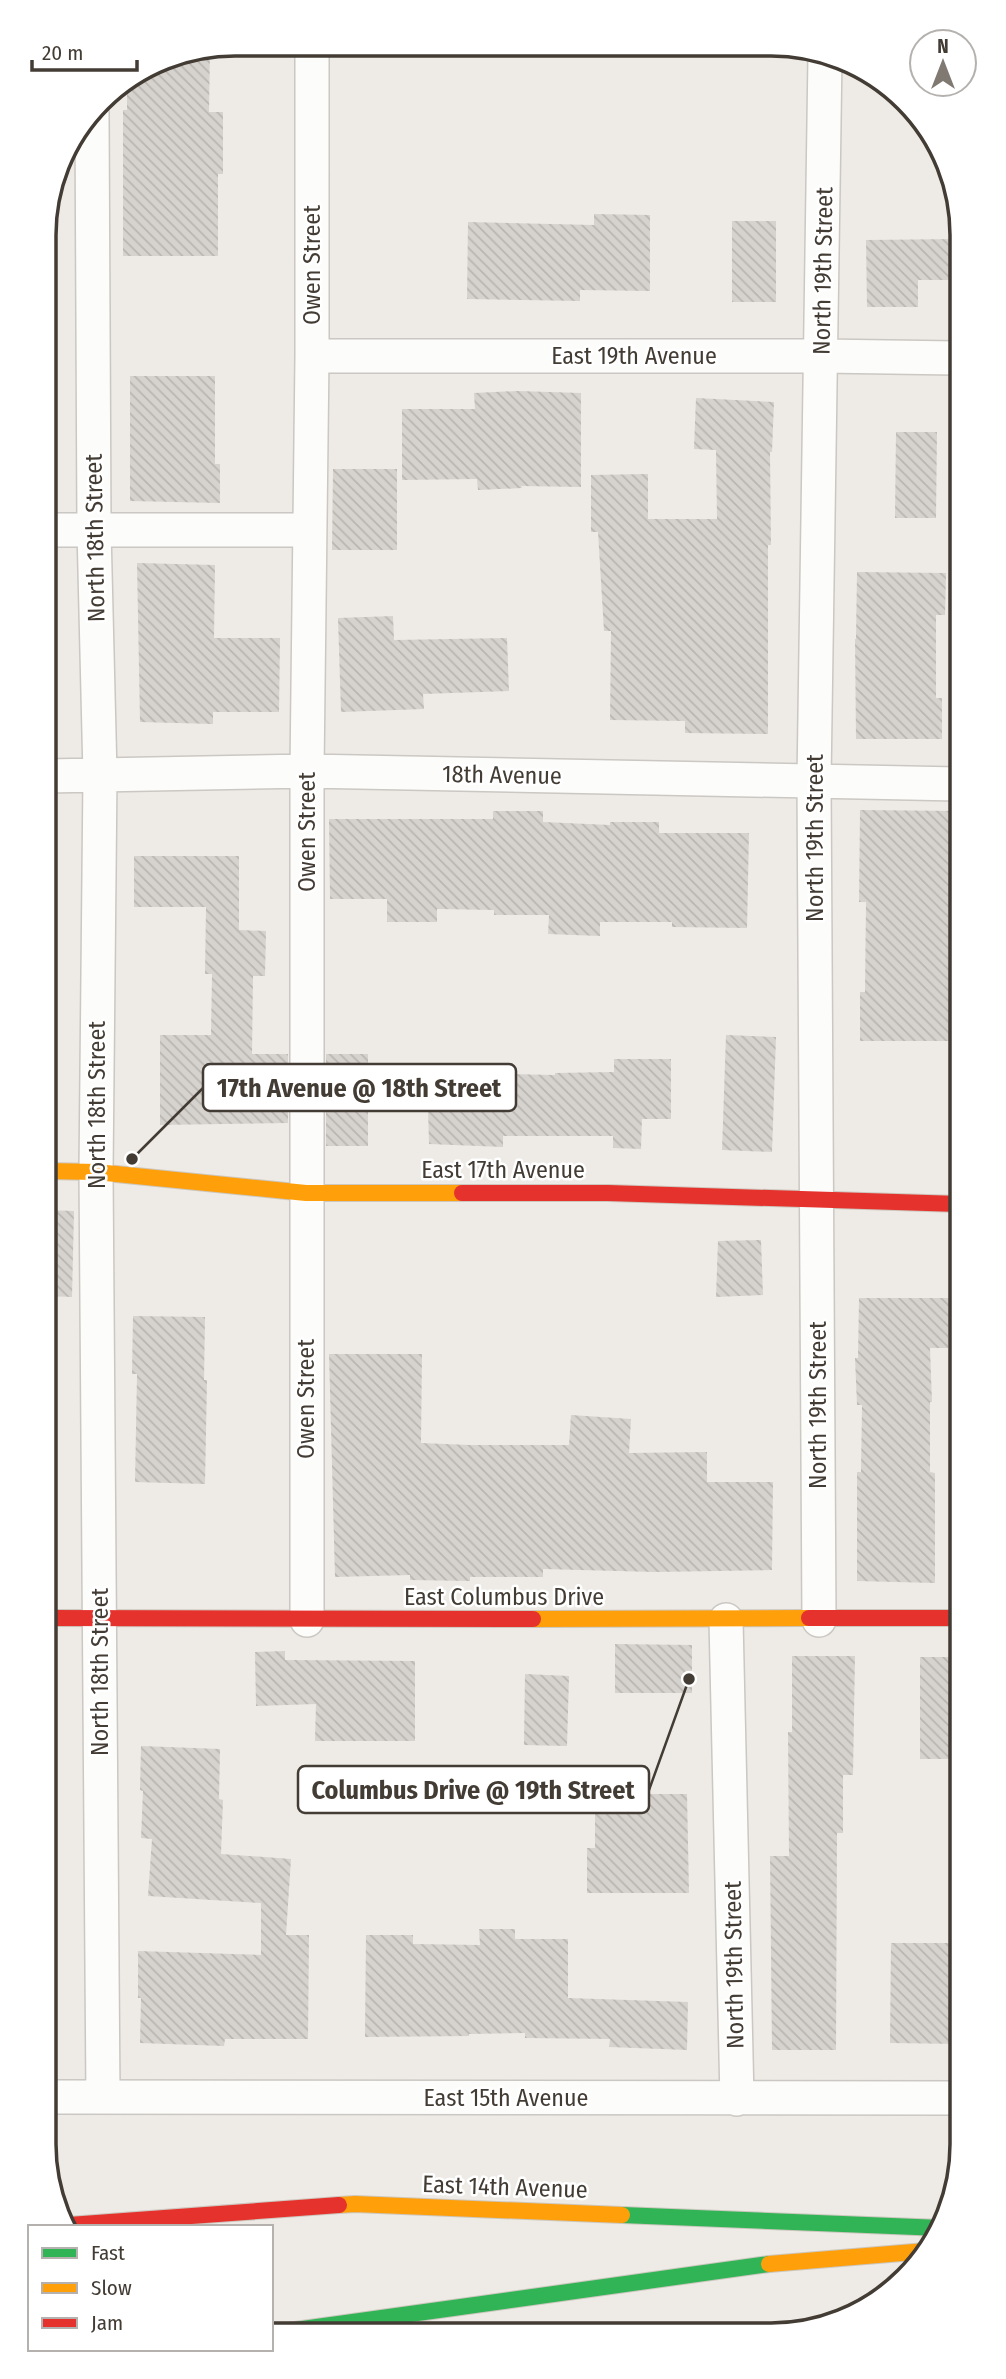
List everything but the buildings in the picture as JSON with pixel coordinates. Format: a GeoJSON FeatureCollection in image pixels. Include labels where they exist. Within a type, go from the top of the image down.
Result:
{"type":"FeatureCollection","features":[{"type":"Feature","properties":{"kind":"main road","name":"East 17th Avenue"},"geometry":{"type":"LineString","coordinates":[[56,1171],[96,1172],[306,1194],[608,1193],[950,1204]]}},
{"type":"Feature","properties":{"kind":"main road","name":"East Columbus Drive"},"geometry":{"type":"LineString","coordinates":[[56,1618],[950,1618]]}},
{"type":"Feature","properties":{"kind":"main road","name":"East 14th Avenue"},"geometry":{"type":"LineString","coordinates":[[75,2225],[355,2204],[929,2228]]}},
{"type":"Feature","properties":{"kind":"main road"},"geometry":{"type":"LineString","coordinates":[[344,2323],[738,2267],[913,2253]]}},
{"type":"Feature","properties":{"kind":"street","name":"Owen Street"},"geometry":{"type":"LineString","coordinates":[[307,1620],[307,771],[312,56]]}},
{"type":"Feature","properties":{"kind":"street","name":"North 19th Street"},"geometry":{"type":"LineString","coordinates":[[819,1620],[814,781],[825,64]]}},
{"type":"Feature","properties":{"kind":"street","name":"North 18th Street"},"geometry":{"type":"LineString","coordinates":[[92,127],[94,530],[100,775],[96,1172],[103,2097]]}},
{"type":"Feature","properties":{"kind":"street","name":"East 19th Avenue"},"geometry":{"type":"LineString","coordinates":[[312,356],[950,358]]}},
{"type":"Feature","properties":{"kind":"street"},"geometry":{"type":"LineString","coordinates":[[56,530],[308,530]]}},
{"type":"Feature","properties":{"kind":"street","name":"18th Avenue"},"geometry":{"type":"LineString","coordinates":[[56,776],[307,771],[950,784]]}},
{"type":"Feature","properties":{"kind":"street","name":"North 19th Street"},"geometry":{"type":"LineString","coordinates":[[726,1620],[737,2099]]}},
{"type":"Feature","properties":{"kind":"street","name":"East 15th Avenue"},"geometry":{"type":"LineString","coordinates":[[56,2096],[950,2098]]}},
{"type":"Feature","properties":{"kind":"traffic: fast"},"geometry":{"type":"LineString","coordinates":[[622,2215],[929,2228]]}},
{"type":"Feature","properties":{"kind":"traffic: fast"},"geometry":{"type":"LineString","coordinates":[[345,2323],[769,2264]]}},
{"type":"Feature","properties":{"kind":"traffic: slow"},"geometry":{"type":"LineString","coordinates":[[56,1171],[96,1172],[306,1193],[462,1193]]}},
{"type":"Feature","properties":{"kind":"traffic: slow"},"geometry":{"type":"LineString","coordinates":[[533,1619],[809,1618]]}},
{"type":"Feature","properties":{"kind":"traffic: slow"},"geometry":{"type":"LineString","coordinates":[[339,2205],[622,2215]]}},
{"type":"Feature","properties":{"kind":"traffic: slow"},"geometry":{"type":"LineString","coordinates":[[769,2264],[914,2252]]}},
{"type":"Feature","properties":{"kind":"traffic: jam"},"geometry":{"type":"LineString","coordinates":[[462,1193],[608,1193],[950,1204]]}},
{"type":"Feature","properties":{"kind":"traffic: jam"},"geometry":{"type":"LineString","coordinates":[[56,1618],[533,1619]]}},
{"type":"Feature","properties":{"kind":"traffic: jam"},"geometry":{"type":"LineString","coordinates":[[809,1618],[950,1618]]}},
{"type":"Feature","properties":{"kind":"traffic: jam"},"geometry":{"type":"LineString","coordinates":[[75,2225],[339,2205]]}},
{"type":"Feature","properties":{"kind":"place","name":"17th Avenue @ 18th Street"},"geometry":{"type":"Point","coordinates":[132,1159]}},
{"type":"Feature","properties":{"kind":"place","name":"Columbus Drive @ 19th Street"},"geometry":{"type":"Point","coordinates":[689,1679]}}]}
